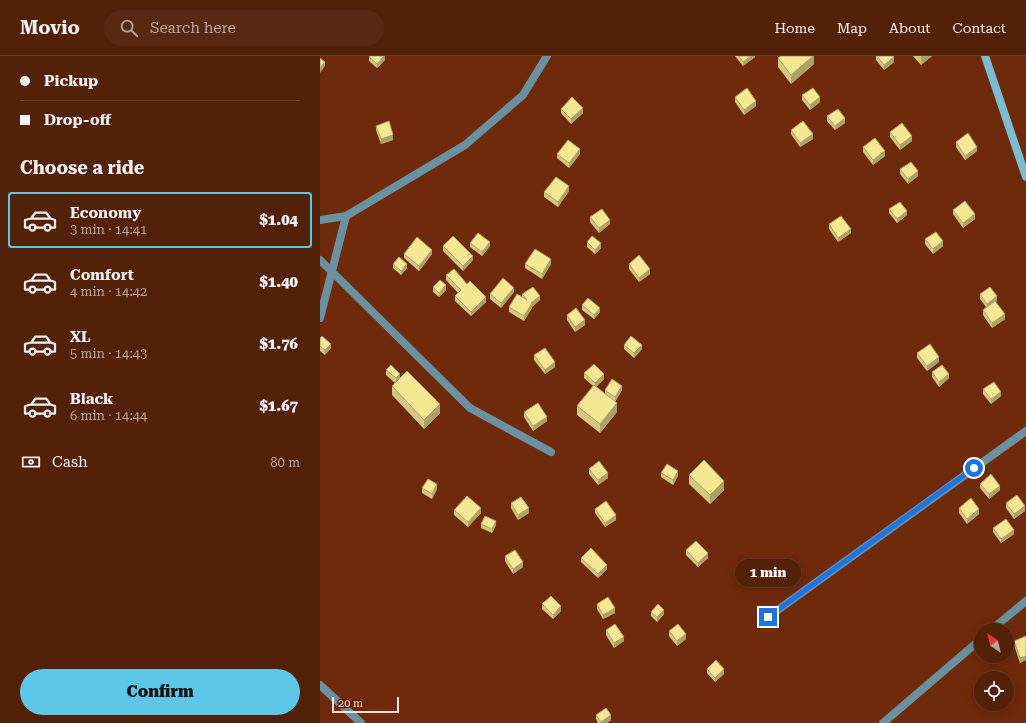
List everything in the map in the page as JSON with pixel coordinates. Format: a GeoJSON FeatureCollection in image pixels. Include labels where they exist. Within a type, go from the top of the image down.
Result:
{"type":"FeatureCollection","features":[{"type":"Feature","properties":{"kind":"main road"},"geometry":{"type":"LineString","coordinates":[[985,56],[1023,157],[1026,177]]}},
{"type":"Feature","properties":{"kind":"street"},"geometry":{"type":"LineString","coordinates":[[320,220],[346,216],[464,145],[523,95],[547,56]]}},
{"type":"Feature","properties":{"kind":"street"},"geometry":{"type":"LineString","coordinates":[[320,318],[346,216]]}},
{"type":"Feature","properties":{"kind":"street"},"geometry":{"type":"LineString","coordinates":[[320,260],[470,408],[551,452]]}},
{"type":"Feature","properties":{"kind":"street"},"geometry":{"type":"LineString","coordinates":[[768,617],[1026,431]]}},
{"type":"Feature","properties":{"kind":"street"},"geometry":{"type":"LineString","coordinates":[[999,623],[1026,601]]}},
{"type":"Feature","properties":{"kind":"street"},"geometry":{"type":"LineString","coordinates":[[883,723],[974,645]]}},
{"type":"Feature","properties":{"kind":"street"},"geometry":{"type":"LineString","coordinates":[[320,685],[361,723]]}},
{"type":"Feature","properties":{"kind":"building"},"geometry":{"type":"Polygon","coordinates":[[[384,56],[377,64],[369,57],[384,56]]]}},
{"type":"Feature","properties":{"kind":"building"},"geometry":{"type":"Polygon","coordinates":[[[739,56],[751,56],[743,62],[739,56]]]}},
{"type":"Feature","properties":{"kind":"building"},"geometry":{"type":"Polygon","coordinates":[[[781,56],[813,56],[791,75],[778,58],[781,56]]]}},
{"type":"Feature","properties":{"kind":"building"},"geometry":{"type":"Polygon","coordinates":[[[877,56],[893,56],[894,57],[884,65],[877,56]]]}},
{"type":"Feature","properties":{"kind":"building"},"geometry":{"type":"Polygon","coordinates":[[[320,58],[325,62],[320,68],[320,58]]]}},
{"type":"Feature","properties":{"kind":"building"},"geometry":{"type":"Polygon","coordinates":[[[747,88],[756,101],[744,110],[735,97],[747,88]]]}},
{"type":"Feature","properties":{"kind":"building"},"geometry":{"type":"Polygon","coordinates":[[[813,88],[820,97],[810,105],[802,95],[813,88]]]}},
{"type":"Feature","properties":{"kind":"building"},"geometry":{"type":"Polygon","coordinates":[[[572,97],[583,108],[571,119],[561,109],[572,97]]]}},
{"type":"Feature","properties":{"kind":"building"},"geometry":{"type":"Polygon","coordinates":[[[838,109],[845,118],[835,126],[827,116],[838,109]]]}},
{"type":"Feature","properties":{"kind":"building"},"geometry":{"type":"Polygon","coordinates":[[[389,121],[393,135],[381,139],[376,126],[389,121]]]}},
{"type":"Feature","properties":{"kind":"building"},"geometry":{"type":"Polygon","coordinates":[[[803,121],[813,134],[800,143],[791,130],[803,121]]]}},
{"type":"Feature","properties":{"kind":"building"},"geometry":{"type":"Polygon","coordinates":[[[902,123],[912,136],[900,145],[890,132],[902,123]]]}},
{"type":"Feature","properties":{"kind":"building"},"geometry":{"type":"Polygon","coordinates":[[[968,133],[977,147],[965,156],[956,142],[968,133]]]}},
{"type":"Feature","properties":{"kind":"building"},"geometry":{"type":"Polygon","coordinates":[[[875,138],[885,151],[873,160],[863,147],[875,138]]]}},
{"type":"Feature","properties":{"kind":"building"},"geometry":{"type":"Polygon","coordinates":[[[568,140],[580,149],[569,163],[557,154],[568,140]]]}},
{"type":"Feature","properties":{"kind":"building"},"geometry":{"type":"Polygon","coordinates":[[[911,162],[918,171],[908,179],[900,169],[911,162]]]}},
{"type":"Feature","properties":{"kind":"building"},"geometry":{"type":"Polygon","coordinates":[[[556,177],[569,186],[558,202],[544,192],[556,177]]]}},
{"type":"Feature","properties":{"kind":"building"},"geometry":{"type":"Polygon","coordinates":[[[965,201],[975,214],[963,223],[953,210],[965,201]]]}},
{"type":"Feature","properties":{"kind":"building"},"geometry":{"type":"Polygon","coordinates":[[[900,202],[907,211],[897,219],[889,209],[900,202]]]}},
{"type":"Feature","properties":{"kind":"building"},"geometry":{"type":"Polygon","coordinates":[[[602,209],[610,220],[599,228],[590,217],[602,209]]]}},
{"type":"Feature","properties":{"kind":"building"},"geometry":{"type":"Polygon","coordinates":[[[841,216],[851,229],[838,238],[829,224],[841,216]]]}},
{"type":"Feature","properties":{"kind":"building"},"geometry":{"type":"Polygon","coordinates":[[[936,232],[943,241],[933,249],[925,239],[936,232]]]}},
{"type":"Feature","properties":{"kind":"building"},"geometry":{"type":"Polygon","coordinates":[[[478,233],[490,242],[482,252],[470,243],[478,233]]]}},
{"type":"Feature","properties":{"kind":"building"},"geometry":{"type":"Polygon","coordinates":[[[453,236],[473,256],[463,266],[443,246],[453,236]]]}},
{"type":"Feature","properties":{"kind":"building"},"geometry":{"type":"Polygon","coordinates":[[[592,236],[601,243],[595,250],[587,242],[592,236]]]}},
{"type":"Feature","properties":{"kind":"building"},"geometry":{"type":"Polygon","coordinates":[[[417,237],[432,250],[419,266],[404,254],[417,237]]]}},
{"type":"Feature","properties":{"kind":"building"},"geometry":{"type":"Polygon","coordinates":[[[535,249],[551,259],[542,274],[525,264],[535,249]]]}},
{"type":"Feature","properties":{"kind":"building"},"geometry":{"type":"Polygon","coordinates":[[[639,255],[650,269],[639,278],[629,264],[639,255]]]}},
{"type":"Feature","properties":{"kind":"building"},"geometry":{"type":"Polygon","coordinates":[[[399,257],[407,264],[401,271],[393,264],[399,257]]]}},
{"type":"Feature","properties":{"kind":"building"},"geometry":{"type":"Polygon","coordinates":[[[454,269],[467,284],[470,281],[486,297],[471,312],[455,296],[461,290],[446,275],[454,269]]]}},
{"type":"Feature","properties":{"kind":"building"},"geometry":{"type":"Polygon","coordinates":[[[503,278],[514,288],[501,303],[490,294],[503,278]]]}},
{"type":"Feature","properties":{"kind":"building"},"geometry":{"type":"Polygon","coordinates":[[[440,280],[446,285],[439,293],[433,287],[440,280]]]}},
{"type":"Feature","properties":{"kind":"building"},"geometry":{"type":"Polygon","coordinates":[[[533,287],[540,296],[531,303],[524,316],[509,307],[517,294],[527,300],[522,294],[533,287]]]}},
{"type":"Feature","properties":{"kind":"building"},"geometry":{"type":"Polygon","coordinates":[[[990,287],[997,296],[987,304],[980,294],[990,287]]]}},
{"type":"Feature","properties":{"kind":"building"},"geometry":{"type":"Polygon","coordinates":[[[588,298],[600,308],[594,315],[582,305],[588,298]]]}},
{"type":"Feature","properties":{"kind":"building"},"geometry":{"type":"Polygon","coordinates":[[[995,301],[1005,314],[992,323],[983,310],[995,301]]]}},
{"type":"Feature","properties":{"kind":"building"},"geometry":{"type":"Polygon","coordinates":[[[576,308],[585,320],[575,327],[567,315],[576,308]]]}},
{"type":"Feature","properties":{"kind":"building"},"geometry":{"type":"Polygon","coordinates":[[[322,336],[331,344],[325,350],[320,346],[320,338],[322,336]]]}},
{"type":"Feature","properties":{"kind":"building"},"geometry":{"type":"Polygon","coordinates":[[[631,336],[642,345],[634,353],[624,345],[631,336]]]}},
{"type":"Feature","properties":{"kind":"building"},"geometry":{"type":"Polygon","coordinates":[[[930,344],[939,357],[927,366],[917,353],[930,344]]]}},
{"type":"Feature","properties":{"kind":"building"},"geometry":{"type":"Polygon","coordinates":[[[545,348],[555,362],[545,370],[534,355],[545,348]]]}},
{"type":"Feature","properties":{"kind":"building"},"geometry":{"type":"Polygon","coordinates":[[[594,364],[604,374],[595,383],[584,373],[594,364]]]}},
{"type":"Feature","properties":{"kind":"building"},"geometry":{"type":"Polygon","coordinates":[[[391,365],[400,374],[396,378],[386,370],[391,365]]]}},
{"type":"Feature","properties":{"kind":"building"},"geometry":{"type":"Polygon","coordinates":[[[942,365],[949,374],[939,382],[932,372],[942,365]]]}},
{"type":"Feature","properties":{"kind":"building"},"geometry":{"type":"Polygon","coordinates":[[[407,371],[440,404],[424,420],[392,386],[407,371]]]}},
{"type":"Feature","properties":{"kind":"building"},"geometry":{"type":"Polygon","coordinates":[[[612,379],[622,386],[615,397],[605,390],[612,379]]]}},
{"type":"Feature","properties":{"kind":"building"},"geometry":{"type":"Polygon","coordinates":[[[994,382],[1001,392],[991,399],[983,389],[994,382]]]}},
{"type":"Feature","properties":{"kind":"building"},"geometry":{"type":"Polygon","coordinates":[[[594,385],[617,403],[600,424],[577,406],[594,385]]]}},
{"type":"Feature","properties":{"kind":"building"},"geometry":{"type":"Polygon","coordinates":[[[538,403],[547,417],[533,426],[524,412],[538,403]]]}},
{"type":"Feature","properties":{"kind":"building"},"geometry":{"type":"Polygon","coordinates":[[[704,460],[724,481],[710,495],[689,475],[704,460]]]}},
{"type":"Feature","properties":{"kind":"building"},"geometry":{"type":"Polygon","coordinates":[[[599,461],[608,473],[598,480],[589,469],[599,461]]]}},
{"type":"Feature","properties":{"kind":"building"},"geometry":{"type":"Polygon","coordinates":[[[667,464],[678,471],[673,480],[661,473],[667,464]]]}},
{"type":"Feature","properties":{"kind":"building"},"geometry":{"type":"Polygon","coordinates":[[[991,474],[1000,486],[989,494],[980,484],[991,474]]]}},
{"type":"Feature","properties":{"kind":"building"},"geometry":{"type":"Polygon","coordinates":[[[428,479],[437,484],[432,494],[422,488],[428,479]]]}},
{"type":"Feature","properties":{"kind":"building"},"geometry":{"type":"Polygon","coordinates":[[[1017,495],[1025,506],[1014,514],[1006,503],[1017,495]]]}},
{"type":"Feature","properties":{"kind":"building"},"geometry":{"type":"Polygon","coordinates":[[[467,496],[481,508],[468,522],[454,510],[467,496]]]}},
{"type":"Feature","properties":{"kind":"building"},"geometry":{"type":"Polygon","coordinates":[[[521,497],[529,508],[518,515],[511,503],[521,497]]]}},
{"type":"Feature","properties":{"kind":"building"},"geometry":{"type":"Polygon","coordinates":[[[971,498],[979,509],[967,519],[959,508],[971,498]]]}},
{"type":"Feature","properties":{"kind":"building"},"geometry":{"type":"Polygon","coordinates":[[[606,501],[616,515],[605,523],[595,509],[606,501]]]}},
{"type":"Feature","properties":{"kind":"building"},"geometry":{"type":"Polygon","coordinates":[[[485,516],[496,521],[492,529],[481,524],[485,516]]]}},
{"type":"Feature","properties":{"kind":"building"},"geometry":{"type":"Polygon","coordinates":[[[1006,519],[1014,530],[1001,539],[993,528],[1006,519]]]}},
{"type":"Feature","properties":{"kind":"building"},"geometry":{"type":"Polygon","coordinates":[[[696,541],[708,553],[698,563],[686,550],[696,541]]]}},
{"type":"Feature","properties":{"kind":"building"},"geometry":{"type":"Polygon","coordinates":[[[591,548],[607,565],[598,574],[581,558],[591,548]]]}},
{"type":"Feature","properties":{"kind":"building"},"geometry":{"type":"Polygon","coordinates":[[[515,550],[523,562],[513,569],[505,556],[515,550]]]}},
{"type":"Feature","properties":{"kind":"building"},"geometry":{"type":"Polygon","coordinates":[[[551,596],[561,606],[553,615],[542,604],[551,596]]]}},
{"type":"Feature","properties":{"kind":"building"},"geometry":{"type":"Polygon","coordinates":[[[608,597],[615,608],[603,615],[597,604],[608,597]]]}},
{"type":"Feature","properties":{"kind":"building"},"geometry":{"type":"Polygon","coordinates":[[[658,604],[664,610],[657,617],[651,612],[658,604]]]}},
{"type":"Feature","properties":{"kind":"building"},"geometry":{"type":"Polygon","coordinates":[[[615,624],[624,637],[614,643],[606,630],[615,624]]]}},
{"type":"Feature","properties":{"kind":"building"},"geometry":{"type":"Polygon","coordinates":[[[678,624],[686,634],[677,641],[669,631],[678,624]]]}},
{"type":"Feature","properties":{"kind":"building"},"geometry":{"type":"Polygon","coordinates":[[[1026,636],[1026,656],[1020,658],[1014,641],[1026,636]]]}},
{"type":"Feature","properties":{"kind":"building"},"geometry":{"type":"Polygon","coordinates":[[[716,660],[724,669],[715,678],[707,669],[716,660]]]}},
{"type":"Feature","properties":{"kind":"building"},"geometry":{"type":"Polygon","coordinates":[[[606,708],[611,715],[601,722],[596,715],[606,708]]]}},
{"type":"Feature","properties":{"kind":"route"},"geometry":{"type":"LineString","coordinates":[[768,617],[974,468]]}}]}
